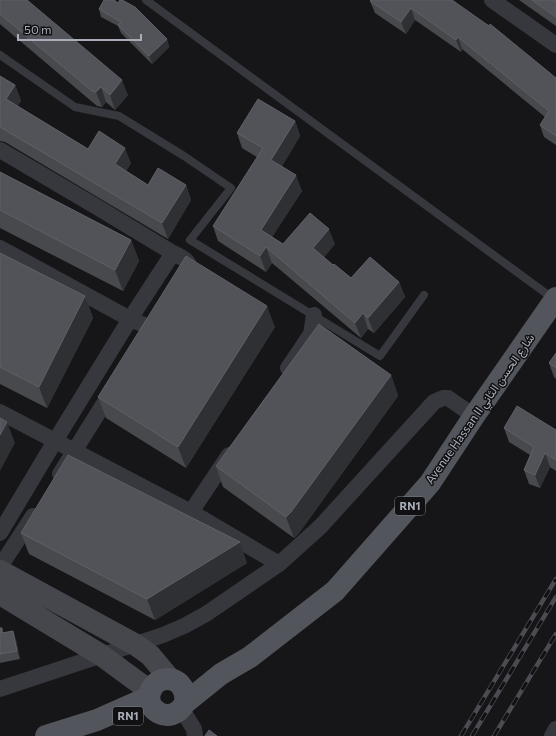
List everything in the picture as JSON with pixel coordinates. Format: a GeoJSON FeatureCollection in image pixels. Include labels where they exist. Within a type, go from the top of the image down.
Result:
{"type":"FeatureCollection","features":[{"type":"Feature","properties":{"kind":"main road","name":"Avenue Hassan II شارع الحسن الثاني"},"geometry":{"type":"LineString","coordinates":[[179,694],[221,674],[250,657],[335,591],[430,483],[474,416],[555,299]]}},
{"type":"Feature","properties":{"kind":"main road","name":"Avenue Hassan II شارع الحسن الثاني"},"geometry":{"type":"LineString","coordinates":[[164,679],[179,694],[177,712],[171,715],[165,715],[153,700],[154,686],[158,681],[164,679]]}},
{"type":"Feature","properties":{"kind":"main road","name":"Avenue Hassan II شارع الحسن الثاني"},"geometry":{"type":"LineString","coordinates":[[46,736],[153,700]]}},
{"type":"Feature","properties":{"kind":"street"},"geometry":{"type":"LineString","coordinates":[[492,0],[556,45]]}},
{"type":"Feature","properties":{"kind":"street"},"geometry":{"type":"LineString","coordinates":[[0,150],[98,207],[173,254],[186,260],[189,265],[175,290]]}},
{"type":"Feature","properties":{"kind":"street"},"geometry":{"type":"LineString","coordinates":[[0,248],[130,319],[151,328]]}},
{"type":"Feature","properties":{"kind":"street"},"geometry":{"type":"LineString","coordinates":[[0,533],[130,319],[173,254]]}},
{"type":"Feature","properties":{"kind":"street"},"geometry":{"type":"LineString","coordinates":[[280,380],[310,334],[314,315]]}},
{"type":"Feature","properties":{"kind":"street"},"geometry":{"type":"LineString","coordinates":[[54,483],[119,380]]}},
{"type":"Feature","properties":{"kind":"street"},"geometry":{"type":"LineString","coordinates":[[0,689],[164,635],[206,614],[279,564],[320,527],[434,402],[443,398],[448,398],[474,416]]}},
{"type":"Feature","properties":{"kind":"street"},"geometry":{"type":"LineString","coordinates":[[0,412],[191,512],[279,564]]}},
{"type":"Feature","properties":{"kind":"street"},"geometry":{"type":"LineString","coordinates":[[191,512],[235,446]]}},
{"type":"Feature","properties":{"kind":"street"},"geometry":{"type":"LineString","coordinates":[[0,567],[41,503]]}},
{"type":"Feature","properties":{"kind":"street"},"geometry":{"type":"LineString","coordinates":[[0,571],[136,645],[150,655],[179,694],[194,729],[195,736]]}},
{"type":"Feature","properties":{"kind":"street"},"geometry":{"type":"LineString","coordinates":[[0,594],[101,655],[153,700]]}},
{"type":"Feature","properties":{"kind":"street"},"geometry":{"type":"LineString","coordinates":[[552,736],[556,729]]}},
{"type":"Feature","properties":{"kind":"lane"},"geometry":{"type":"LineString","coordinates":[[146,0],[555,299]]}},
{"type":"Feature","properties":{"kind":"lane"},"geometry":{"type":"LineString","coordinates":[[0,55],[75,108],[119,116],[184,156],[231,188],[190,240],[380,356],[424,295]]}},
{"type":"Feature","properties":{"kind":"building"},"geometry":{"type":"Polygon","coordinates":[[[0,0],[27,0],[122,80],[110,95],[101,87],[96,92],[92,91],[0,14],[0,0]]]}},
{"type":"Feature","properties":{"kind":"building"},"geometry":{"type":"Polygon","coordinates":[[[104,0],[114,0],[118,3],[122,0],[135,7],[167,39],[149,56],[118,25],[121,22],[99,9],[104,0]]]}},
{"type":"Feature","properties":{"kind":"building"},"geometry":{"type":"Polygon","coordinates":[[[452,0],[489,26],[490,24],[556,78],[556,136],[540,125],[549,111],[458,37],[456,40],[411,8],[401,22],[370,1],[452,0]]]}},
{"type":"Feature","properties":{"kind":"building"},"geometry":{"type":"Polygon","coordinates":[[[532,0],[556,0],[556,17],[532,0]]]}},
{"type":"Feature","properties":{"kind":"building"},"geometry":{"type":"Polygon","coordinates":[[[0,76],[15,85],[6,99],[88,149],[99,131],[125,148],[115,164],[148,185],[158,168],[186,185],[162,223],[0,127],[0,76]]]}},
{"type":"Feature","properties":{"kind":"building"},"geometry":{"type":"Polygon","coordinates":[[[258,99],[295,121],[271,160],[296,175],[261,230],[283,244],[310,213],[329,229],[313,248],[333,265],[334,264],[351,278],[370,257],[399,282],[368,318],[363,313],[355,323],[266,247],[260,256],[213,226],[263,148],[237,133],[258,99]]]}},
{"type":"Feature","properties":{"kind":"building"},"geometry":{"type":"Polygon","coordinates":[[[0,172],[131,240],[115,270],[0,210],[0,172]]]}},
{"type":"Feature","properties":{"kind":"building"},"geometry":{"type":"Polygon","coordinates":[[[0,253],[85,296],[39,387],[0,367],[0,253]]]}},
{"type":"Feature","properties":{"kind":"building"},"geometry":{"type":"Polygon","coordinates":[[[186,256],[267,306],[178,447],[98,397],[186,256]]]}},
{"type":"Feature","properties":{"kind":"building"},"geometry":{"type":"Polygon","coordinates":[[[319,324],[391,375],[286,517],[216,466],[319,324]]]}},
{"type":"Feature","properties":{"kind":"building"},"geometry":{"type":"Polygon","coordinates":[[[556,353],[556,368],[549,363],[556,353]]]}},
{"type":"Feature","properties":{"kind":"building"},"geometry":{"type":"Polygon","coordinates":[[[517,406],[556,430],[556,460],[545,453],[535,475],[524,470],[534,447],[504,428],[517,406]]]}},
{"type":"Feature","properties":{"kind":"building"},"geometry":{"type":"Polygon","coordinates":[[[0,418],[7,422],[0,435],[0,418]]]}},
{"type":"Feature","properties":{"kind":"building"},"geometry":{"type":"Polygon","coordinates":[[[68,455],[240,542],[147,599],[21,533],[68,455]]]}},
{"type":"Feature","properties":{"kind":"building"},"geometry":{"type":"Polygon","coordinates":[[[0,628],[2,628],[2,633],[13,631],[17,651],[0,654],[0,628]]]}},
{"type":"Feature","properties":{"kind":"building"},"geometry":{"type":"Polygon","coordinates":[[[209,730],[217,736],[205,736],[209,730]]]}},
{"type":"Feature","properties":{"kind":"railway"},"geometry":{"type":"LineString","coordinates":[[461,736],[556,579]]}},
{"type":"Feature","properties":{"kind":"railway"},"geometry":{"type":"LineString","coordinates":[[472,736],[556,597]]}},
{"type":"Feature","properties":{"kind":"railway"},"geometry":{"type":"LineString","coordinates":[[494,736],[556,634]]}}]}
